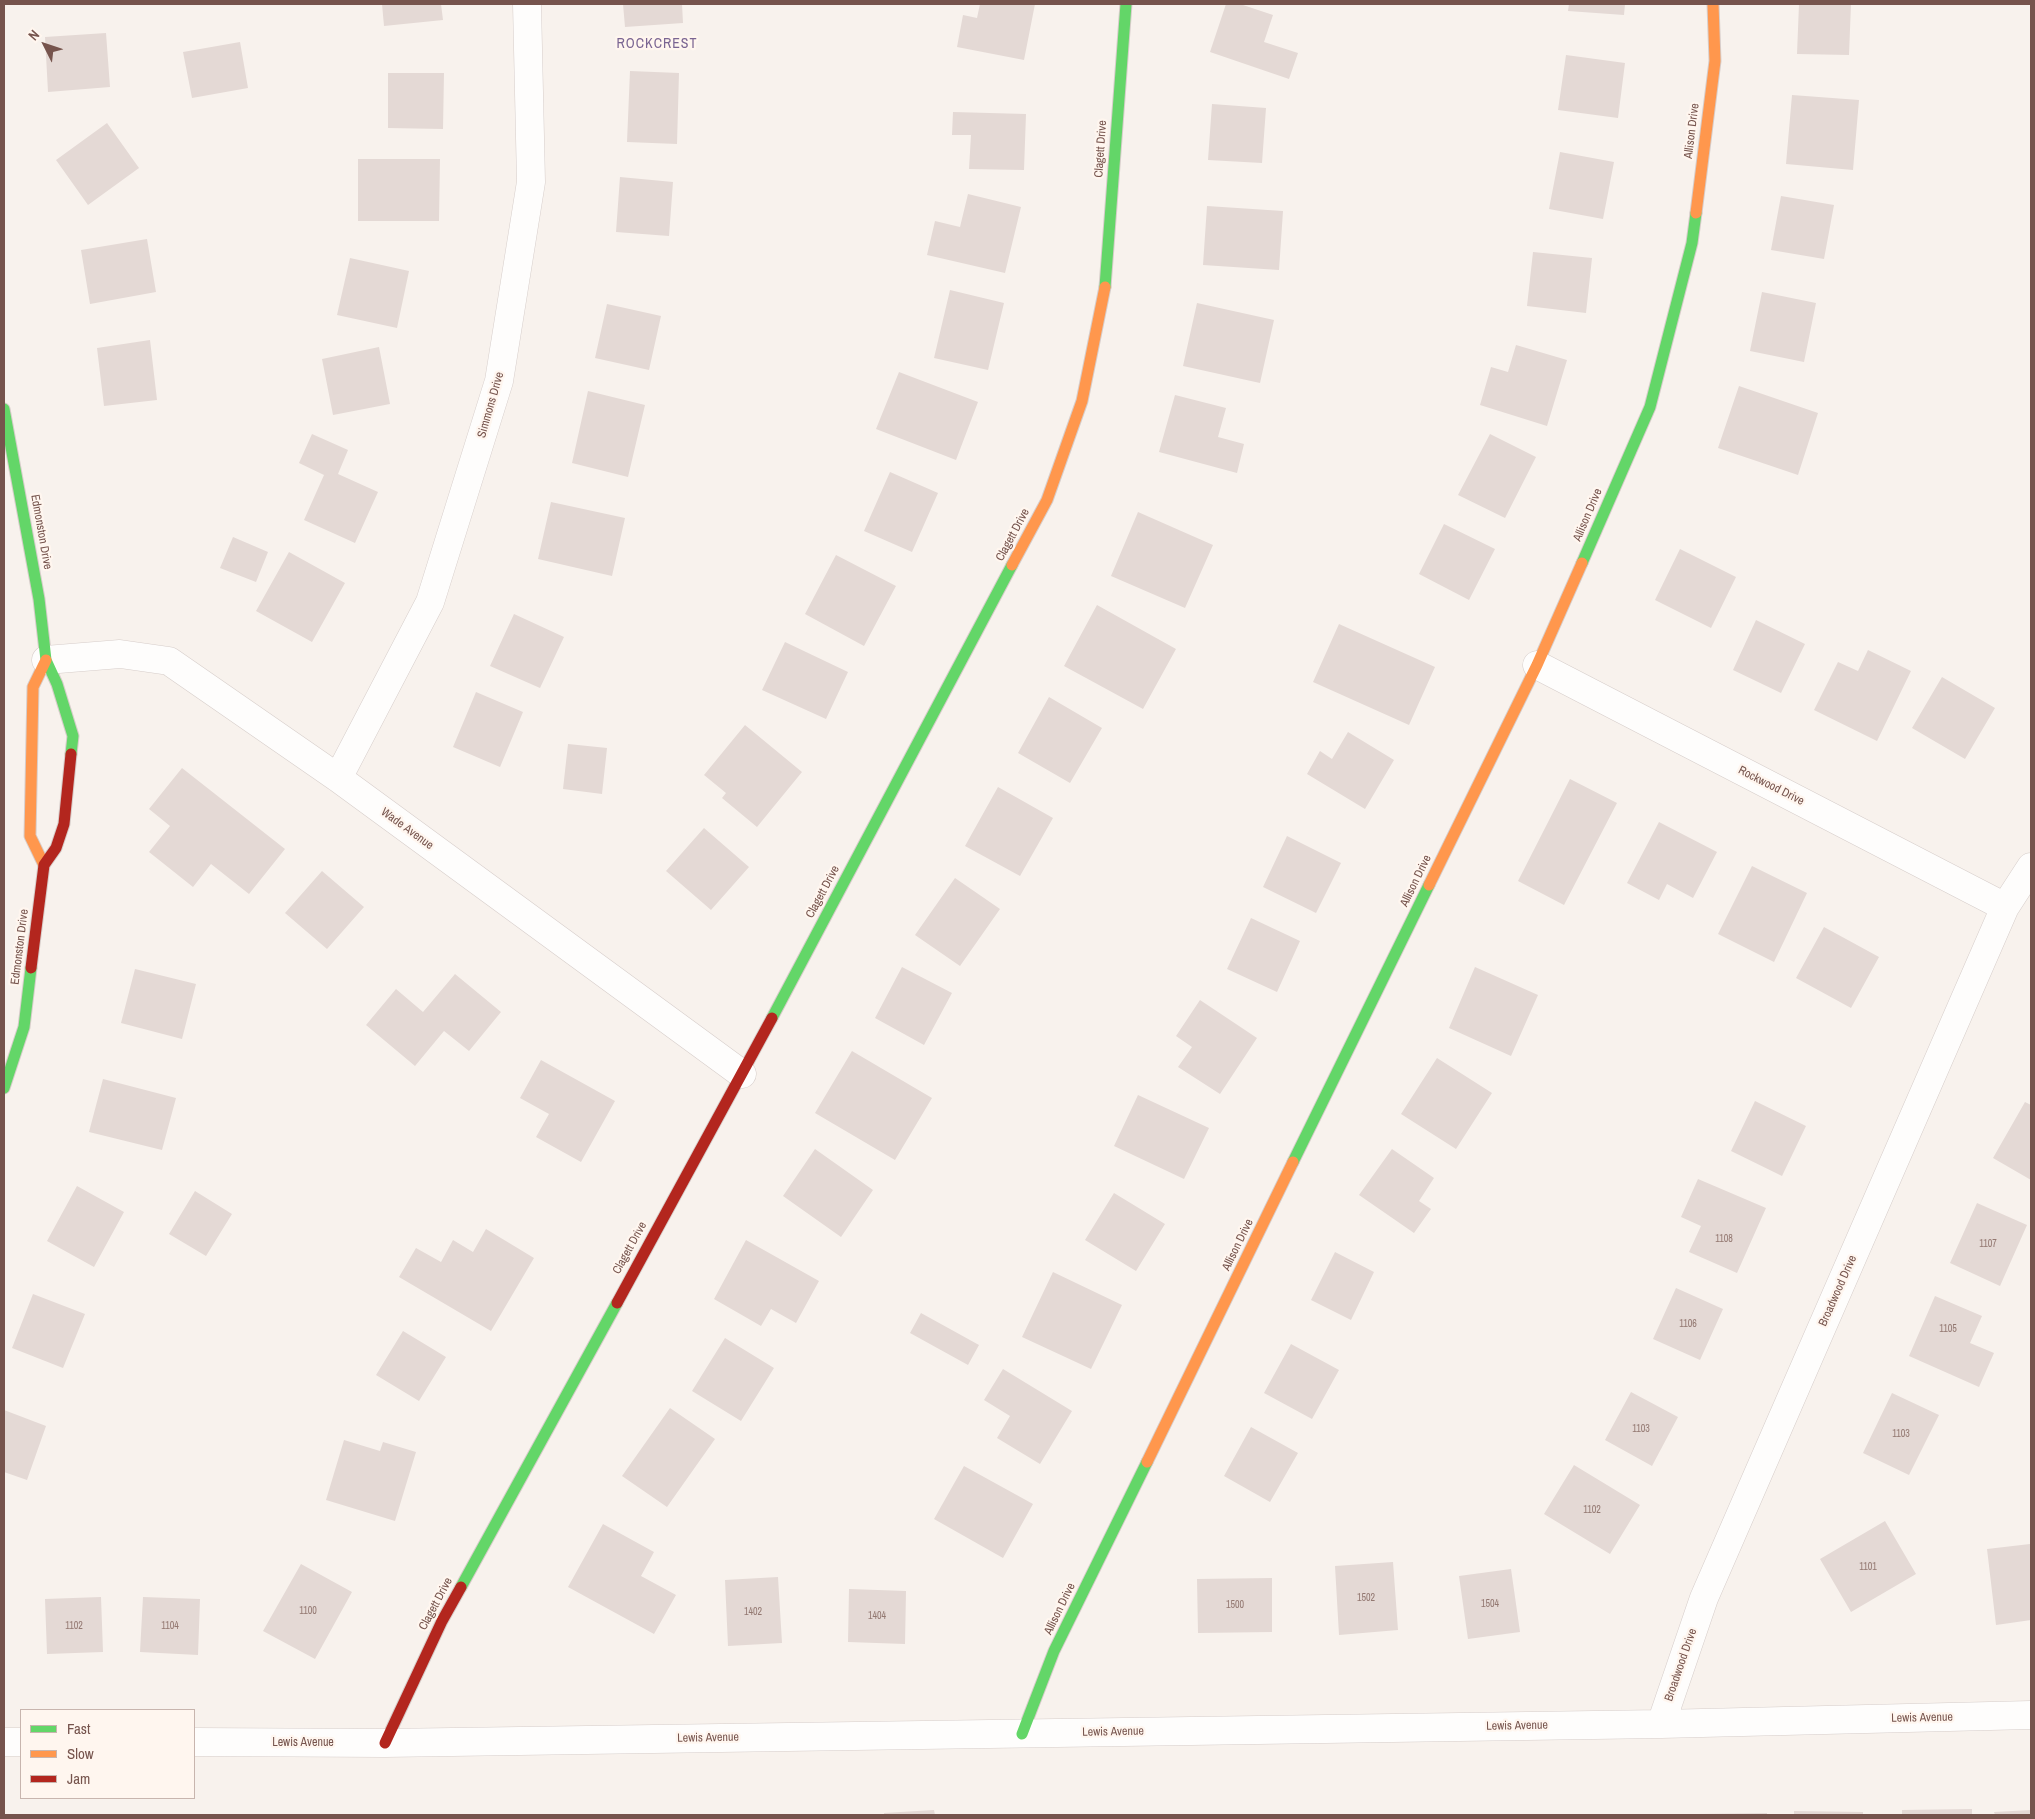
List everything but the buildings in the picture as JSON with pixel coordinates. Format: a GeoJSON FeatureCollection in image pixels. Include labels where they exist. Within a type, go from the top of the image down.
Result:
{"type":"FeatureCollection","features":[{"type":"Feature","properties":{"kind":"street","name":"Simmons Drive"},"geometry":{"type":"LineString","coordinates":[[338,778],[430,602],[499,381],[531,182],[527,4]]}},
{"type":"Feature","properties":{"kind":"street","name":"Clagett Drive"},"geometry":{"type":"LineString","coordinates":[[385,1743],[442,1621],[742,1074],[1047,500],[1082,401],[1105,285],[1126,4]]}},
{"type":"Feature","properties":{"kind":"street","name":"Allison Drive"},"geometry":{"type":"LineString","coordinates":[[1022,1734],[1054,1651],[1537,666],[1650,407],[1692,243],[1715,61],[1713,4]]}},
{"type":"Feature","properties":{"kind":"street","name":"Edmonston Drive"},"geometry":{"type":"LineString","coordinates":[[4,409],[11,484],[39,599],[46,660],[57,684],[72,736],[64,824],[56,848],[44,865],[24,1027],[4,1088]]}},
{"type":"Feature","properties":{"kind":"street","name":"Wade Avenue"},"geometry":{"type":"LineString","coordinates":[[46,660],[120,654],[169,661],[338,778],[742,1074]]}},
{"type":"Feature","properties":{"kind":"street"},"geometry":{"type":"LineString","coordinates":[[44,865],[30,836],[33,687],[46,660]]}},
{"type":"Feature","properties":{"kind":"street","name":"Rockwood Drive"},"geometry":{"type":"LineString","coordinates":[[1537,666],[2005,907]]}},
{"type":"Feature","properties":{"kind":"street","name":"Broadwood Drive"},"geometry":{"type":"LineString","coordinates":[[1661,1724],[1704,1598],[2005,907],[2031,866]]}},
{"type":"Feature","properties":{"kind":"street","name":"Lewis Avenue"},"geometry":{"type":"LineString","coordinates":[[195,1742],[385,1743],[1022,1734],[1661,1724],[2031,1715]]}},
{"type":"Feature","properties":{"kind":"street"},"geometry":{"type":"LineString","coordinates":[[4,1742],[20,1742]]}},
{"type":"Feature","properties":{"kind":"traffic: fast"},"geometry":{"type":"LineString","coordinates":[[1105,287],[1126,4]]}},
{"type":"Feature","properties":{"kind":"traffic: fast"},"geometry":{"type":"LineString","coordinates":[[1582,563],[1650,407],[1692,243],[1696,213]]}},
{"type":"Feature","properties":{"kind":"traffic: fast"},"geometry":{"type":"LineString","coordinates":[[4,409],[39,599],[46,660],[57,684],[73,736],[71,754]]}},
{"type":"Feature","properties":{"kind":"traffic: fast"},"geometry":{"type":"LineString","coordinates":[[772,1018],[1012,565]]}},
{"type":"Feature","properties":{"kind":"traffic: fast"},"geometry":{"type":"LineString","coordinates":[[1293,1162],[1429,885]]}},
{"type":"Feature","properties":{"kind":"traffic: fast"},"geometry":{"type":"LineString","coordinates":[[4,1088],[24,1027],[31,968]]}},
{"type":"Feature","properties":{"kind":"traffic: fast"},"geometry":{"type":"LineString","coordinates":[[461,1587],[617,1303]]}},
{"type":"Feature","properties":{"kind":"traffic: fast"},"geometry":{"type":"LineString","coordinates":[[1022,1734],[1054,1651],[1147,1462]]}},
{"type":"Feature","properties":{"kind":"traffic: slow"},"geometry":{"type":"LineString","coordinates":[[1696,213],[1715,61],[1713,4]]}},
{"type":"Feature","properties":{"kind":"traffic: slow"},"geometry":{"type":"LineString","coordinates":[[1012,565],[1047,500],[1082,401],[1105,287]]}},
{"type":"Feature","properties":{"kind":"traffic: slow"},"geometry":{"type":"LineString","coordinates":[[1429,885],[1537,665],[1582,563]]}},
{"type":"Feature","properties":{"kind":"traffic: slow"},"geometry":{"type":"LineString","coordinates":[[44,865],[30,836],[33,687],[46,660]]}},
{"type":"Feature","properties":{"kind":"traffic: slow"},"geometry":{"type":"LineString","coordinates":[[1147,1462],[1293,1162]]}},
{"type":"Feature","properties":{"kind":"traffic: jam"},"geometry":{"type":"LineString","coordinates":[[31,968],[44,865],[56,848],[64,824],[71,754]]}},
{"type":"Feature","properties":{"kind":"traffic: jam"},"geometry":{"type":"LineString","coordinates":[[617,1303],[772,1018]]}},
{"type":"Feature","properties":{"kind":"traffic: jam"},"geometry":{"type":"LineString","coordinates":[[385,1743],[442,1621],[461,1587]]}},
{"type":"Feature","properties":{"kind":"district","name":"ROCKCREST"},"geometry":{"type":"Point","coordinates":[657,44]}}]}
